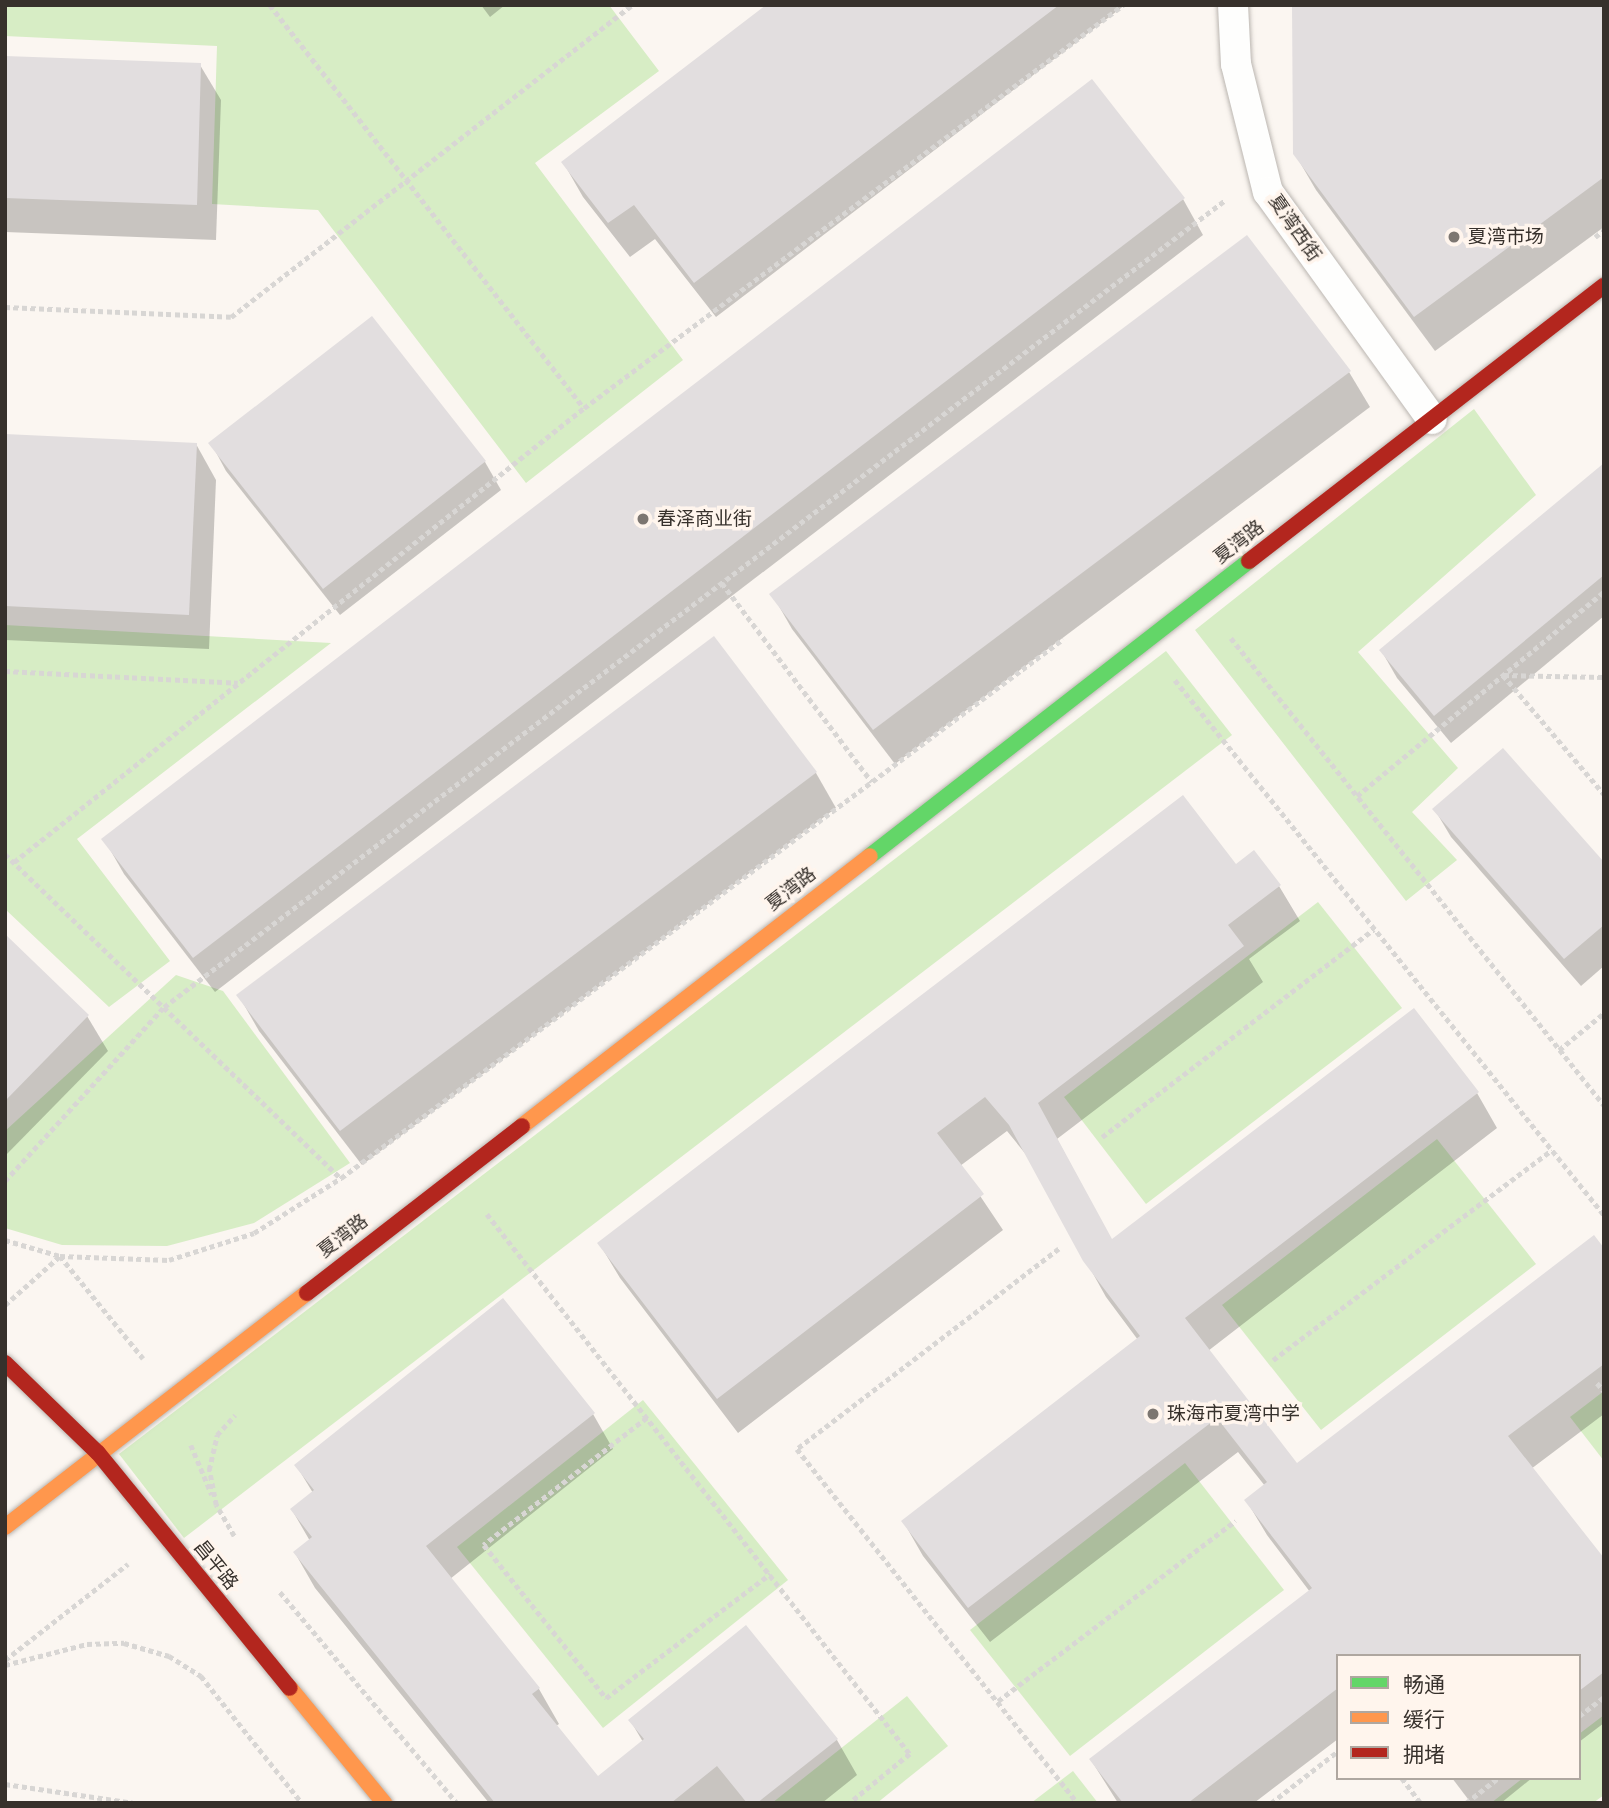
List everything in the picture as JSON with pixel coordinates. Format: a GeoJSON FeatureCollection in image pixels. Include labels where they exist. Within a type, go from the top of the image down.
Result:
{"type":"FeatureCollection","features":[{"type":"Feature","properties":{"kind":"street","name":"夏湾路"},"geometry":{"type":"LineString","coordinates":[[5,1527],[1604,286]]}},
{"type":"Feature","properties":{"kind":"street","name":"昌平路"},"geometry":{"type":"LineString","coordinates":[[5,1363],[98,1453],[384,1803]]}},
{"type":"Feature","properties":{"kind":"lane","name":"夏湾西街"},"geometry":{"type":"LineString","coordinates":[[1233,5],[1236,64],[1268,192],[1432,419]]}},
{"type":"Feature","properties":{"kind":"path"},"geometry":{"type":"LineString","coordinates":[[270,5],[584,408]]}},
{"type":"Feature","properties":{"kind":"path"},"geometry":{"type":"LineString","coordinates":[[5,307],[231,317],[632,5]]}},
{"type":"Feature","properties":{"kind":"path"},"geometry":{"type":"LineString","coordinates":[[14,862],[584,408],[1123,5]]}},
{"type":"Feature","properties":{"kind":"path"},"geometry":{"type":"LineString","coordinates":[[5,1181],[164,1007],[1263,172]]}},
{"type":"Feature","properties":{"kind":"path"},"geometry":{"type":"LineString","coordinates":[[722,583],[872,782]]}},
{"type":"Feature","properties":{"kind":"path"},"geometry":{"type":"LineString","coordinates":[[1357,796],[1604,593]]}},
{"type":"Feature","properties":{"kind":"path"},"geometry":{"type":"LineString","coordinates":[[1200,598],[1604,1105]]}},
{"type":"Feature","properties":{"kind":"path"},"geometry":{"type":"LineString","coordinates":[[5,1240],[60,1256],[169,1259],[254,1233],[341,1178],[1072,632]]}},
{"type":"Feature","properties":{"kind":"path"},"geometry":{"type":"LineString","coordinates":[[5,671],[238,683]]}},
{"type":"Feature","properties":{"kind":"path"},"geometry":{"type":"LineString","coordinates":[[1170,674],[1604,1215]]}},
{"type":"Feature","properties":{"kind":"path"},"geometry":{"type":"LineString","coordinates":[[1503,675],[1604,677]]}},
{"type":"Feature","properties":{"kind":"path"},"geometry":{"type":"LineString","coordinates":[[1503,675],[1604,794]]}},
{"type":"Feature","properties":{"kind":"path"},"geometry":{"type":"LineString","coordinates":[[5,854],[341,1178]]}},
{"type":"Feature","properties":{"kind":"path"},"geometry":{"type":"LineString","coordinates":[[1102,1138],[1374,929]]}},
{"type":"Feature","properties":{"kind":"path"},"geometry":{"type":"LineString","coordinates":[[1559,1050],[1604,1013]]}},
{"type":"Feature","properties":{"kind":"path"},"geometry":{"type":"LineString","coordinates":[[1273,1360],[1552,1150]]}},
{"type":"Feature","properties":{"kind":"path"},"geometry":{"type":"LineString","coordinates":[[456,1175],[910,1754],[850,1803]]}},
{"type":"Feature","properties":{"kind":"path"},"geometry":{"type":"LineString","coordinates":[[474,1221],[496,1203]]}},
{"type":"Feature","properties":{"kind":"path"},"geometry":{"type":"LineString","coordinates":[[1059,1249],[797,1449],[1078,1803]]}},
{"type":"Feature","properties":{"kind":"path"},"geometry":{"type":"LineString","coordinates":[[60,1256],[173,1394],[216,1505],[235,1539]]}},
{"type":"Feature","properties":{"kind":"path"},"geometry":{"type":"LineString","coordinates":[[5,1305],[60,1256]]}},
{"type":"Feature","properties":{"kind":"path"},"geometry":{"type":"LineString","coordinates":[[1597,1383],[1604,1391]]}},
{"type":"Feature","properties":{"kind":"path"},"geometry":{"type":"LineString","coordinates":[[216,1505],[209,1469],[217,1435],[239,1410]]}},
{"type":"Feature","properties":{"kind":"path"},"geometry":{"type":"LineString","coordinates":[[647,1418],[484,1545],[606,1698],[770,1574]]}},
{"type":"Feature","properties":{"kind":"path"},"geometry":{"type":"LineString","coordinates":[[5,1662],[165,1536],[216,1505]]}},
{"type":"Feature","properties":{"kind":"path"},"geometry":{"type":"LineString","coordinates":[[998,1701],[1235,1521]]}},
{"type":"Feature","properties":{"kind":"path"},"geometry":{"type":"LineString","coordinates":[[278,1589],[457,1803]]}},
{"type":"Feature","properties":{"kind":"path"},"geometry":{"type":"LineString","coordinates":[[5,1662],[87,1644],[124,1643],[169,1657],[201,1676],[302,1803]]}},
{"type":"Feature","properties":{"kind":"path"},"geometry":{"type":"LineString","coordinates":[[1581,1714],[1604,1697]]}},
{"type":"Feature","properties":{"kind":"path"},"geometry":{"type":"LineString","coordinates":[[1271,1803],[1336,1753]]}},
{"type":"Feature","properties":{"kind":"path"},"geometry":{"type":"LineString","coordinates":[[1404,1780],[1421,1803]]}},
{"type":"Feature","properties":{"kind":"path"},"geometry":{"type":"LineString","coordinates":[[1466,1803],[1495,1780]]}},
{"type":"Feature","properties":{"kind":"path"},"geometry":{"type":"LineString","coordinates":[[5,1784],[133,1803]]}},
{"type":"Feature","properties":{"kind":"green space"},"geometry":{"type":"Polygon","coordinates":[[[5,5],[609,5],[659,71],[535,163],[683,360],[526,483],[318,210],[212,204],[217,46],[5,36],[5,5]]]}},
{"type":"Feature","properties":{"kind":"green space"},"geometry":{"type":"Polygon","coordinates":[[[1474,409],[1536,495],[1358,652],[1458,768],[1412,812],[1457,860],[1406,901],[1195,630],[1474,409]]]}},
{"type":"Feature","properties":{"kind":"green space"},"geometry":{"type":"Polygon","coordinates":[[[5,625],[331,643],[77,839],[170,961],[109,1007],[5,909],[5,625]]]}},
{"type":"Feature","properties":{"kind":"green space"},"geometry":{"type":"Polygon","coordinates":[[[1166,651],[1232,735],[184,1538],[119,1454],[1166,651]]]}},
{"type":"Feature","properties":{"kind":"green space"},"geometry":{"type":"Polygon","coordinates":[[[1318,902],[1402,1008],[1146,1204],[1064,1097],[1318,902]]]}},
{"type":"Feature","properties":{"kind":"green space"},"geometry":{"type":"Polygon","coordinates":[[[176,975],[223,991],[350,1163],[254,1223],[167,1246],[62,1245],[5,1228],[5,1131],[176,975]]]}},
{"type":"Feature","properties":{"kind":"green space"},"geometry":{"type":"Polygon","coordinates":[[[1437,1139],[1536,1264],[1321,1430],[1222,1305],[1437,1139]]]}},
{"type":"Feature","properties":{"kind":"green space"},"geometry":{"type":"Polygon","coordinates":[[[1604,1391],[1604,1461],[1570,1417],[1604,1391]]]}},
{"type":"Feature","properties":{"kind":"green space"},"geometry":{"type":"Polygon","coordinates":[[[643,1400],[788,1580],[603,1728],[457,1547],[643,1400]]]}},
{"type":"Feature","properties":{"kind":"green space"},"geometry":{"type":"Polygon","coordinates":[[[1185,1463],[1284,1590],[1070,1756],[970,1630],[1185,1463]]]}},
{"type":"Feature","properties":{"kind":"green space"},"geometry":{"type":"Polygon","coordinates":[[[907,1696],[948,1746],[877,1803],[772,1803],[907,1696]]]}},
{"type":"Feature","properties":{"kind":"green space"},"geometry":{"type":"Polygon","coordinates":[[[1604,1715],[1604,1795],[1593,1803],[1491,1803],[1520,1780],[1581,1780],[1581,1732],[1604,1715]]]}},
{"type":"Feature","properties":{"kind":"green space"},"geometry":{"type":"Polygon","coordinates":[[[1073,1771],[1098,1803],[1031,1803],[1073,1771]]]}},
{"type":"Feature","properties":{"kind":"building"},"geometry":{"type":"Polygon","coordinates":[[[766,5],[1059,5],[694,283],[634,205],[608,223],[561,162],[766,5]]]}},
{"type":"Feature","properties":{"kind":"building","name":"夏湾市场"},"geometry":{"type":"Polygon","coordinates":[[[1292,5],[1604,5],[1604,177],[1414,317],[1293,154],[1292,5]]]}},
{"type":"Feature","properties":{"kind":"building"},"geometry":{"type":"Polygon","coordinates":[[[5,56],[201,63],[197,205],[5,198],[5,56]]]}},
{"type":"Feature","properties":{"kind":"building","name":"春泽商业街"},"geometry":{"type":"Polygon","coordinates":[[[1092,79],[1185,198],[193,958],[101,839],[1092,79]]]}},
{"type":"Feature","properties":{"kind":"building"},"geometry":{"type":"Polygon","coordinates":[[[1247,235],[1351,371],[873,730],[769,594],[1247,235]]]}},
{"type":"Feature","properties":{"kind":"building"},"geometry":{"type":"Polygon","coordinates":[[[372,316],[486,461],[323,589],[208,443],[372,316]]]}},
{"type":"Feature","properties":{"kind":"building"},"geometry":{"type":"Polygon","coordinates":[[[5,434],[197,443],[189,615],[5,606],[5,434]]]}},
{"type":"Feature","properties":{"kind":"building"},"geometry":{"type":"Polygon","coordinates":[[[1604,463],[1604,575],[1434,716],[1379,650],[1604,463]]]}},
{"type":"Feature","properties":{"kind":"building"},"geometry":{"type":"Polygon","coordinates":[[[714,636],[817,772],[340,1131],[236,995],[714,636]]]}},
{"type":"Feature","properties":{"kind":"building"},"geometry":{"type":"Polygon","coordinates":[[[1503,748],[1604,862],[1604,925],[1564,959],[1432,809],[1503,748]]]}},
{"type":"Feature","properties":{"kind":"building"},"geometry":{"type":"Polygon","coordinates":[[[1183,795],[1236,864],[1254,850],[1281,885],[1228,925],[1244,946],[1038,1103],[1112,1239],[1414,1008],[1479,1092],[1185,1318],[1297,1463],[1594,1235],[1604,1248],[1604,1364],[1508,1436],[1604,1558],[1604,1672],[1581,1689],[1581,1654],[1336,1654],[1336,1690],[1188,1803],[1123,1803],[1089,1759],[1312,1588],[1244,1500],[1267,1482],[1217,1418],[968,1608],[901,1521],[1140,1336],[1083,1261],[1009,1125],[985,1097],[937,1133],[984,1194],[717,1399],[597,1243],[1183,795]]]}},
{"type":"Feature","properties":{"kind":"building"},"geometry":{"type":"Polygon","coordinates":[[[5,934],[89,1015],[5,1101],[5,934]]]}},
{"type":"Feature","properties":{"kind":"building"},"geometry":{"type":"Polygon","coordinates":[[[503,1298],[595,1413],[426,1546],[540,1688],[532,1694],[598,1776],[644,1739],[628,1720],[746,1625],[838,1739],[757,1803],[747,1803],[717,1766],[671,1803],[495,1803],[293,1552],[312,1537],[290,1509],[314,1490],[294,1465],[503,1298]]]}},
{"type":"Feature","properties":{"kind":"traffic: fast"},"geometry":{"type":"LineString","coordinates":[[870,856],[1249,561]]}},
{"type":"Feature","properties":{"kind":"traffic: slow"},"geometry":{"type":"LineString","coordinates":[[522,1126],[870,856]]}},
{"type":"Feature","properties":{"kind":"traffic: slow"},"geometry":{"type":"LineString","coordinates":[[5,1527],[307,1293]]}},
{"type":"Feature","properties":{"kind":"traffic: slow"},"geometry":{"type":"LineString","coordinates":[[290,1688],[384,1803]]}},
{"type":"Feature","properties":{"kind":"traffic: jam"},"geometry":{"type":"LineString","coordinates":[[1249,561],[1604,286]]}},
{"type":"Feature","properties":{"kind":"traffic: jam"},"geometry":{"type":"LineString","coordinates":[[307,1293],[522,1126]]}},
{"type":"Feature","properties":{"kind":"traffic: jam"},"geometry":{"type":"LineString","coordinates":[[5,1363],[98,1453],[290,1688]]}},
{"type":"Feature","properties":{"kind":"place","name":"夏湾市场"},"geometry":{"type":"Point","coordinates":[1454,237]}},
{"type":"Feature","properties":{"kind":"place","name":"春泽商业街"},"geometry":{"type":"Point","coordinates":[643,519]}},
{"type":"Feature","properties":{"kind":"place","name":"珠海市夏湾中学"},"geometry":{"type":"Point","coordinates":[1153,1414]}}]}
